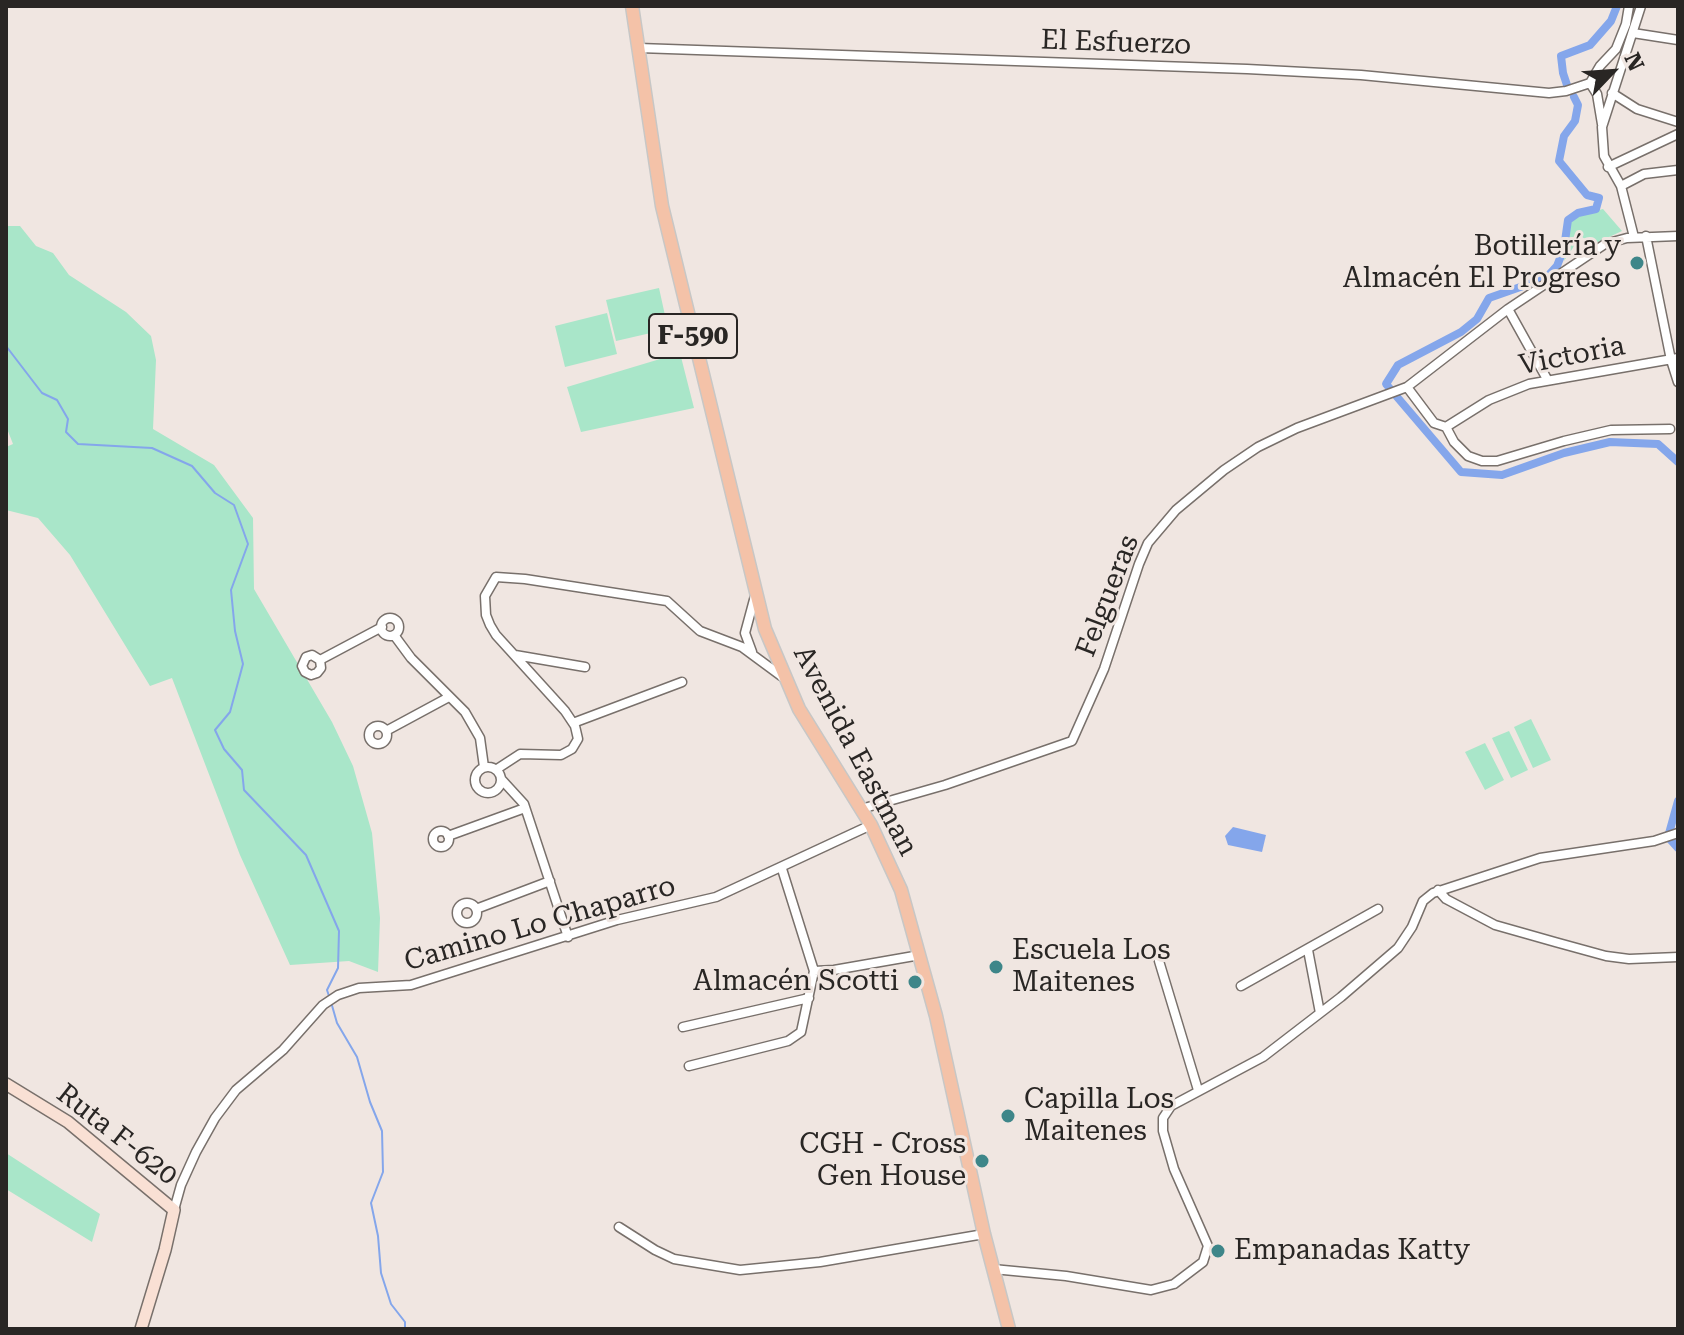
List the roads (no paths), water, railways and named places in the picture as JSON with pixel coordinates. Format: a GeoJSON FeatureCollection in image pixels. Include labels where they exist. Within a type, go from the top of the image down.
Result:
{"type":"FeatureCollection","features":[{"type":"Feature","properties":{"kind":"main road","name":"Avenida Eastman"},"geometry":{"type":"LineString","coordinates":[[632,6],[662,206],[755,594],[784,679],[799,709],[871,825],[901,890],[949,1072],[984,1234],[1009,1329]]}},
{"type":"Feature","properties":{"kind":"street"},"geometry":{"type":"LineString","coordinates":[[1629,6],[1616,49],[1590,83],[1597,94],[1604,156],[1621,186],[1634,237]]}},
{"type":"Feature","properties":{"kind":"street"},"geometry":{"type":"LineString","coordinates":[[1602,127],[1641,6]]}},
{"type":"Feature","properties":{"kind":"street"},"geometry":{"type":"LineString","coordinates":[[1633,33],[1678,40]]}},
{"type":"Feature","properties":{"kind":"street","name":"El Esfuerzo"},"geometry":{"type":"LineString","coordinates":[[639,48],[1247,69],[1361,75],[1549,93],[1590,83]]}},
{"type":"Feature","properties":{"kind":"street"},"geometry":{"type":"LineString","coordinates":[[1612,93],[1637,109],[1678,122]]}},
{"type":"Feature","properties":{"kind":"street"},"geometry":{"type":"LineString","coordinates":[[1608,167],[1678,134]]}},
{"type":"Feature","properties":{"kind":"street"},"geometry":{"type":"LineString","coordinates":[[1621,186],[1644,174],[1678,170]]}},
{"type":"Feature","properties":{"kind":"street"},"geometry":{"type":"LineString","coordinates":[[1646,236],[1678,382]]}},
{"type":"Feature","properties":{"kind":"street","name":"Felgueras"},"geometry":{"type":"LineString","coordinates":[[861,809],[945,785],[1070,742],[1077,734],[1104,669],[1143,553],[1162,525],[1207,483],[1258,447],[1307,423],[1404,388],[1508,309],[1597,249],[1613,241],[1634,237],[1678,236]]}},
{"type":"Feature","properties":{"kind":"street"},"geometry":{"type":"LineString","coordinates":[[1508,309],[1547,379]]}},
{"type":"Feature","properties":{"kind":"street","name":"Victoria"},"geometry":{"type":"LineString","coordinates":[[1446,427],[1489,400],[1547,379],[1674,359]]}},
{"type":"Feature","properties":{"kind":"street"},"geometry":{"type":"LineString","coordinates":[[1404,388],[1434,423],[1446,427],[1454,442],[1468,456],[1482,461],[1497,461],[1611,430],[1670,429]]}},
{"type":"Feature","properties":{"kind":"street"},"geometry":{"type":"LineString","coordinates":[[484,767],[497,769],[520,754],[567,753],[578,739],[573,723],[496,635],[486,615],[485,596],[496,577],[667,601],[700,631],[742,647],[784,679]]}},
{"type":"Feature","properties":{"kind":"street"},"geometry":{"type":"LineString","coordinates":[[754,656],[747,640],[747,624],[755,594]]}},
{"type":"Feature","properties":{"kind":"street"},"geometry":{"type":"LineString","coordinates":[[320,660],[382,627],[386,620],[394,619],[399,625],[394,635]]}},
{"type":"Feature","properties":{"kind":"street"},"geometry":{"type":"LineString","coordinates":[[726,640],[747,624]]}},
{"type":"Feature","properties":{"kind":"street"},"geometry":{"type":"LineString","coordinates":[[382,627],[386,634],[394,635],[411,658],[465,712],[482,746],[484,767]]}},
{"type":"Feature","properties":{"kind":"street"},"geometry":{"type":"LineString","coordinates":[[515,655],[585,667]]}},
{"type":"Feature","properties":{"kind":"street"},"geometry":{"type":"LineString","coordinates":[[573,723],[682,682]]}},
{"type":"Feature","properties":{"kind":"street"},"geometry":{"type":"LineString","coordinates":[[386,731],[449,697]]}},
{"type":"Feature","properties":{"kind":"street"},"geometry":{"type":"LineString","coordinates":[[484,767],[475,776],[481,791],[493,793],[502,780]]}},
{"type":"Feature","properties":{"kind":"street"},"geometry":{"type":"LineString","coordinates":[[497,769],[525,808],[568,937]]}},
{"type":"Feature","properties":{"kind":"street"},"geometry":{"type":"LineString","coordinates":[[448,836],[525,808]]}},
{"type":"Feature","properties":{"kind":"street","name":"Camino Lo Chaparro"},"geometry":{"type":"LineString","coordinates":[[174,1210],[196,1152],[215,1118],[236,1090],[283,1050],[323,1005],[338,995],[359,988],[411,985],[617,920],[716,897],[782,869],[871,825]]}},
{"type":"Feature","properties":{"kind":"street"},"geometry":{"type":"LineString","coordinates":[[993,1269],[1066,1276],[1151,1290],[1169,1287],[1200,1265],[1207,1255],[1207,1242],[1174,1169],[1162,1127],[1165,1113],[1171,1106],[1263,1057],[1320,1013],[1398,948],[1412,927],[1423,901],[1438,890],[1540,858],[1654,841],[1677,834]]}},
{"type":"Feature","properties":{"kind":"street"},"geometry":{"type":"LineString","coordinates":[[689,1066],[795,1038],[801,1032],[814,971],[782,869]]}},
{"type":"Feature","properties":{"kind":"street"},"geometry":{"type":"LineString","coordinates":[[476,909],[550,881]]}},
{"type":"Feature","properties":{"kind":"street"},"geometry":{"type":"LineString","coordinates":[[1438,890],[1446,899],[1495,925],[1555,942],[1629,959],[1678,957]]}},
{"type":"Feature","properties":{"kind":"street"},"geometry":{"type":"LineString","coordinates":[[1241,986],[1378,909]]}},
{"type":"Feature","properties":{"kind":"street"},"geometry":{"type":"LineString","coordinates":[[1308,950],[1320,1013]]}},
{"type":"Feature","properties":{"kind":"street"},"geometry":{"type":"LineString","coordinates":[[814,971],[920,955]]}},
{"type":"Feature","properties":{"kind":"street"},"geometry":{"type":"LineString","coordinates":[[1159,961],[1198,1090]]}},
{"type":"Feature","properties":{"kind":"street"},"geometry":{"type":"LineString","coordinates":[[683,1027],[809,998]]}},
{"type":"Feature","properties":{"kind":"street","name":"Ruta F-620"},"geometry":{"type":"LineString","coordinates":[[6,1084],[68,1122],[174,1210],[141,1329]]}},
{"type":"Feature","properties":{"kind":"street"},"geometry":{"type":"LineString","coordinates":[[619,1227],[674,1259],[740,1270],[820,1262],[984,1234]]}},
{"type":"Feature","properties":{"kind":"water"},"geometry":{"type":"Polygon","coordinates":[[[1233,827],[1266,835],[1262,852],[1228,845],[1225,836],[1233,827]]]}},
{"type":"Feature","properties":{"kind":"waterway"},"geometry":{"type":"LineString","coordinates":[[1567,85],[1561,56],[1590,45],[1611,21],[1617,6]]}},
{"type":"Feature","properties":{"kind":"waterway"},"geometry":{"type":"LineString","coordinates":[[1574,97],[1578,105],[1575,121],[1564,136],[1559,161],[1587,195],[1599,198],[1596,209],[1578,213],[1568,220],[1564,248],[1557,266],[1546,278],[1489,298],[1477,319],[1461,332],[1398,365],[1386,384],[1461,472],[1502,475],[1564,453],[1610,442],[1658,444],[1678,462]]}},
{"type":"Feature","properties":{"kind":"waterway"},"geometry":{"type":"LineString","coordinates":[[6,346],[42,393],[57,400],[68,419],[66,432],[78,444],[152,448],[192,466],[215,493],[234,505],[248,544],[231,590],[235,631],[243,664],[230,712],[215,730],[224,749],[242,770],[244,790],[306,855],[339,931],[338,968],[327,990],[329,996]]}},
{"type":"Feature","properties":{"kind":"waterway"},"geometry":{"type":"LineString","coordinates":[[1678,801],[1668,837],[1678,848]]}},
{"type":"Feature","properties":{"kind":"waterway"},"geometry":{"type":"LineString","coordinates":[[331,1002],[337,1023],[357,1057],[382,1131],[383,1172],[371,1203],[381,1273],[391,1304],[405,1322],[405,1329]]}},
{"type":"Feature","properties":{"kind":"place","name":"Botillería y Almacén El Progreso"},"geometry":{"type":"Point","coordinates":[1637,263]}},
{"type":"Feature","properties":{"kind":"place","name":"Escuela Los Maitenes"},"geometry":{"type":"Point","coordinates":[996,967]}},
{"type":"Feature","properties":{"kind":"place","name":"Almacén Scotti"},"geometry":{"type":"Point","coordinates":[915,982]}},
{"type":"Feature","properties":{"kind":"place","name":"Capilla Los Maitenes"},"geometry":{"type":"Point","coordinates":[1008,1116]}},
{"type":"Feature","properties":{"kind":"place","name":"CGH - Cross Gen House"},"geometry":{"type":"Point","coordinates":[982,1161]}},
{"type":"Feature","properties":{"kind":"place","name":"Empanadas Katty"},"geometry":{"type":"Point","coordinates":[1218,1251]}}]}
